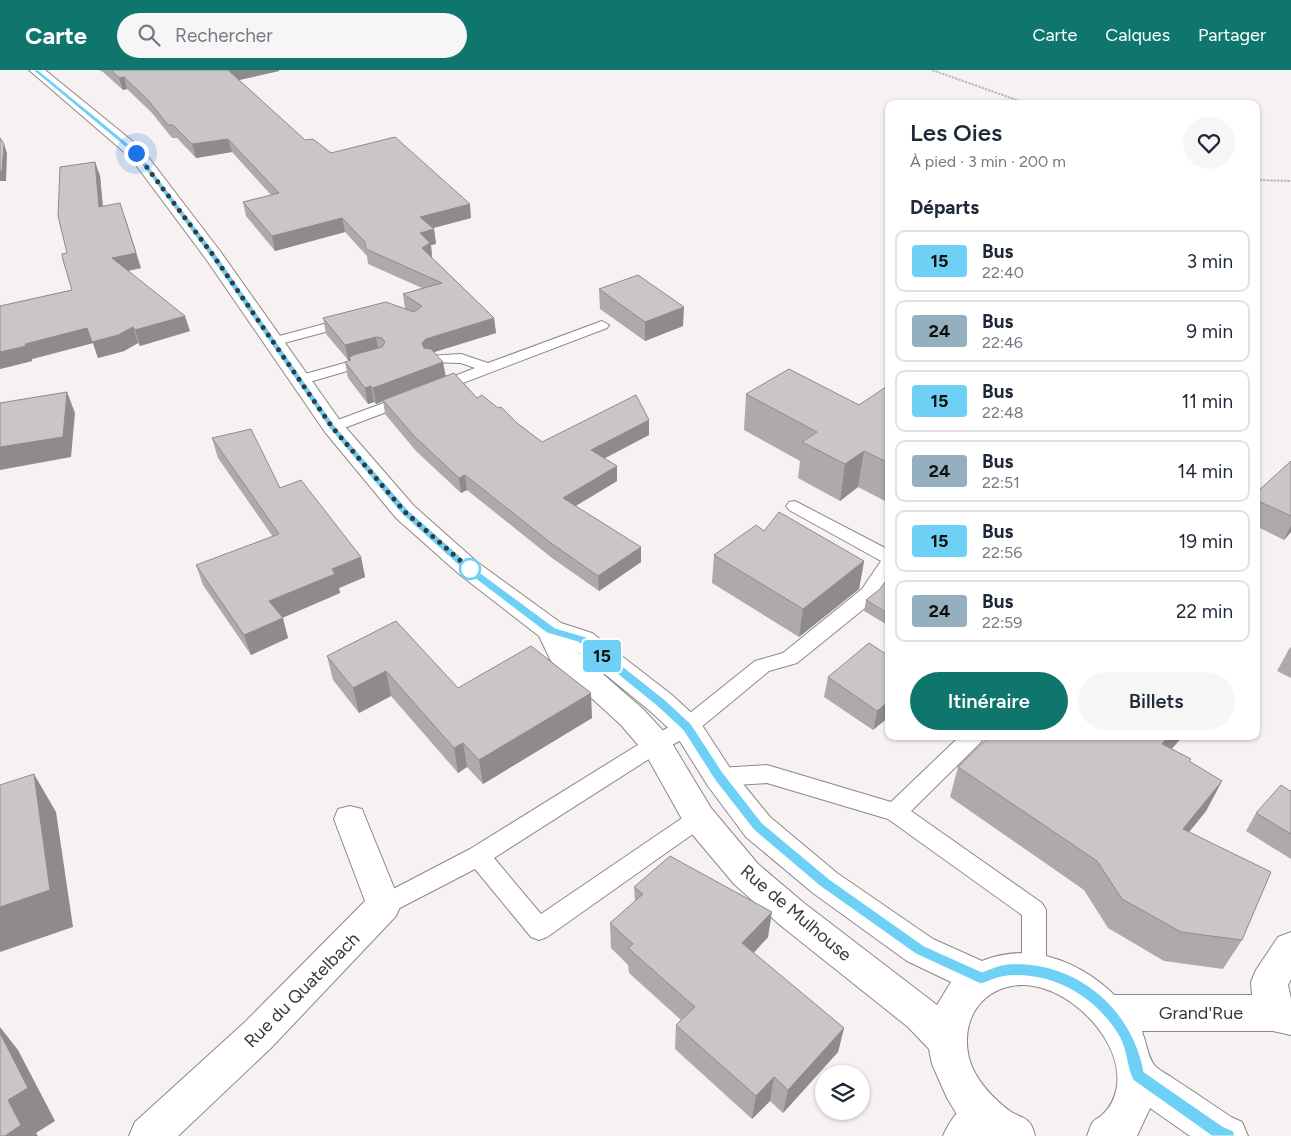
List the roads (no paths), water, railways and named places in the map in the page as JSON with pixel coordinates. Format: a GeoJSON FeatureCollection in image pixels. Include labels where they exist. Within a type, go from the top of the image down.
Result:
{"type":"FeatureCollection","features":[{"type":"Feature","properties":{"kind":"main road"},"geometry":{"type":"LineString","coordinates":[[36,70],[136,153],[213,255],[332,427],[405,512],[468,568],[551,630],[582,640],[661,703],[687,727],[719,777],[758,827],[825,883],[920,950],[981,978]]}},
{"type":"Feature","properties":{"kind":"main road","name":"Rue de Mulhouse"},"geometry":{"type":"LineString","coordinates":[[551,630],[561,654],[632,717],[656,744],[699,818],[746,874],[792,914],[921,1015],[947,1041]]}},
{"type":"Feature","properties":{"kind":"main road"},"geometry":{"type":"LineString","coordinates":[[350,819],[384,906]]}},
{"type":"Feature","properties":{"kind":"main road","name":"Rue du Quatelbach"},"geometry":{"type":"LineString","coordinates":[[149,1136],[258,1035],[384,906]]}},
{"type":"Feature","properties":{"kind":"main road"},"geometry":{"type":"LineString","coordinates":[[1282,1015],[1269,982],[1291,948]]}},
{"type":"Feature","properties":{"kind":"main road"},"geometry":{"type":"LineString","coordinates":[[1015,1136],[973,1125],[964,1092],[951,1066],[947,1041],[950,1015],[963,993],[981,978],[1005,970],[1034,970],[1062,978],[1089,992],[1111,1013],[1124,1033],[1130,1047],[1137,1076],[1134,1098],[1126,1118],[1107,1136]]}},
{"type":"Feature","properties":{"kind":"main road","name":"Grand'Rue"},"geometry":{"type":"LineString","coordinates":[[1111,1013],[1282,1015]]}},
{"type":"Feature","properties":{"kind":"main road"},"geometry":{"type":"LineString","coordinates":[[1137,1076],[1217,1131],[1228,1136]]}},
{"type":"Feature","properties":{"kind":"lane"},"geometry":{"type":"LineString","coordinates":[[273,342],[362,318]]}},
{"type":"Feature","properties":{"kind":"lane"},"geometry":{"type":"LineString","coordinates":[[332,427],[602,325]]}},
{"type":"Feature","properties":{"kind":"lane"},"geometry":{"type":"LineString","coordinates":[[299,380],[379,358]]}},
{"type":"Feature","properties":{"kind":"lane"},"geometry":{"type":"LineString","coordinates":[[433,359],[454,358],[470,360],[486,369]]}},
{"type":"Feature","properties":{"kind":"lane"},"geometry":{"type":"LineString","coordinates":[[795,506],[885,556]]}},
{"type":"Feature","properties":{"kind":"lane"},"geometry":{"type":"LineString","coordinates":[[384,906],[478,856],[656,744],[687,727],[762,666],[790,658],[869,594],[885,569]]}},
{"type":"Feature","properties":{"kind":"lane"},"geometry":{"type":"LineString","coordinates":[[895,812],[970,740]]}},
{"type":"Feature","properties":{"kind":"lane"},"geometry":{"type":"LineString","coordinates":[[719,777],[767,774],[895,812],[1034,910],[1034,970]]}},
{"type":"Feature","properties":{"kind":"lane"},"geometry":{"type":"LineString","coordinates":[[478,856],[538,929],[699,818]]}}]}
